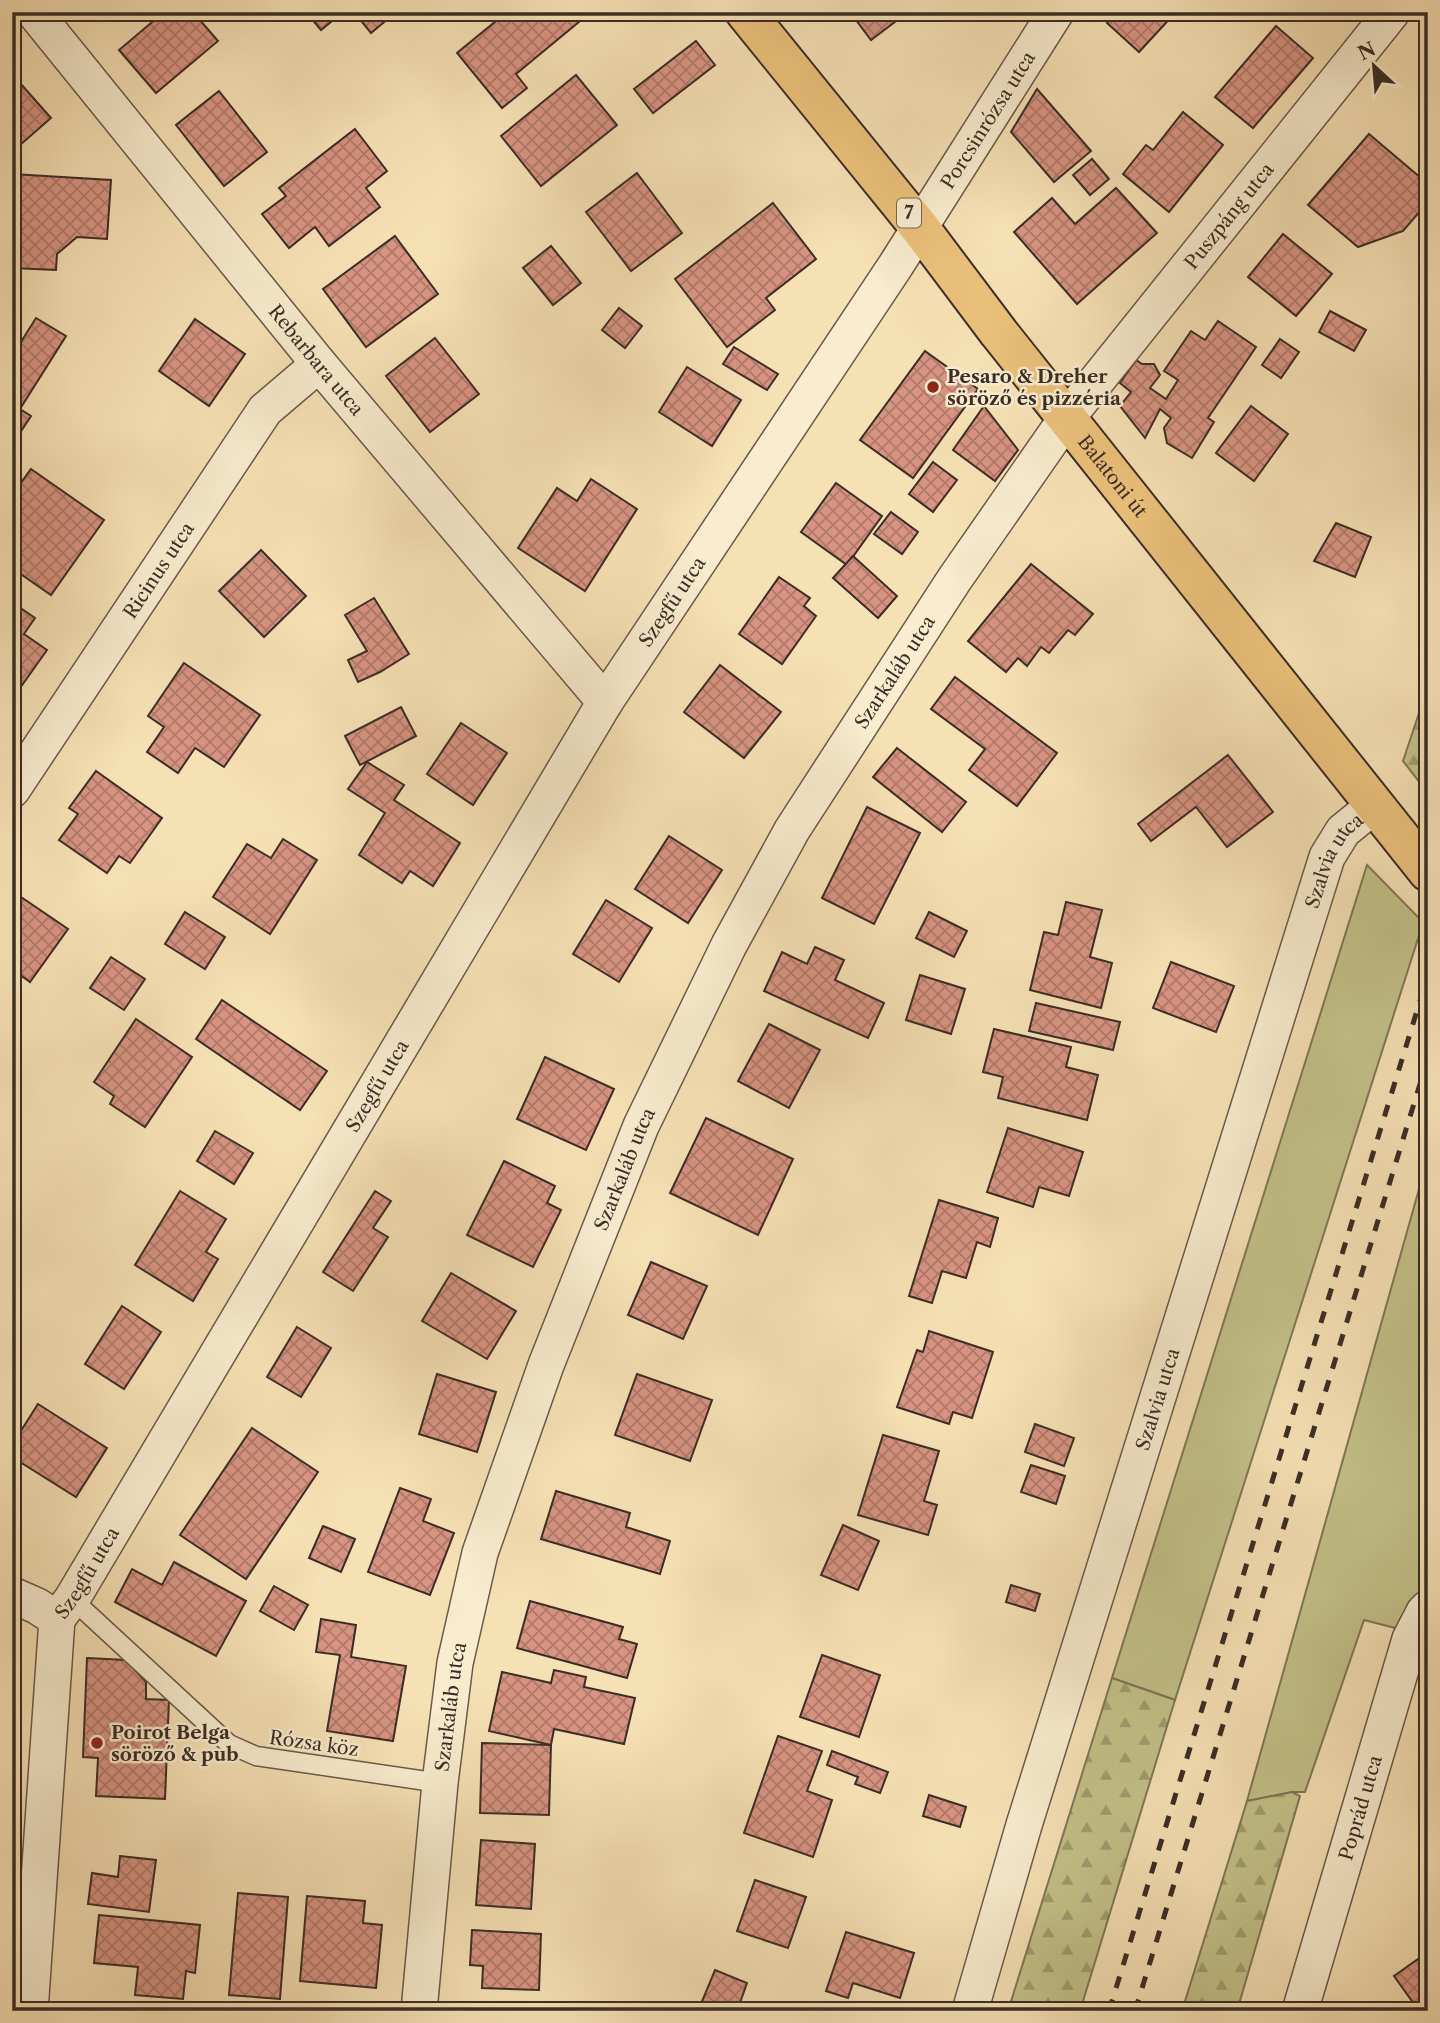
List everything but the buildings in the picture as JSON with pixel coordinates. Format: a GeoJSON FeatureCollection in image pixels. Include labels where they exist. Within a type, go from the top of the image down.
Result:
{"type":"FeatureCollection","features":[{"type":"Feature","properties":{"kind":"main road","name":"Balatoni út"},"geometry":{"type":"LineString","coordinates":[[745,12],[920,228],[1066,419],[1428,872]]}},
{"type":"Feature","properties":{"kind":"street","name":"Rebarbara utca"},"geometry":{"type":"LineString","coordinates":[[34,12],[319,364],[605,702]]}},
{"type":"Feature","properties":{"kind":"street","name":"Porcsinrózsa utca"},"geometry":{"type":"LineString","coordinates":[[920,228],[1056,12]]}},
{"type":"Feature","properties":{"kind":"street","name":"Puszpáng utca"},"geometry":{"type":"LineString","coordinates":[[1066,419],[1392,12]]}},
{"type":"Feature","properties":{"kind":"street","name":"Szegfű utca"},"geometry":{"type":"LineString","coordinates":[[30,2011],[65,1609],[605,702],[920,228]]}},
{"type":"Feature","properties":{"kind":"street","name":"Ricinus utca"},"geometry":{"type":"LineString","coordinates":[[12,790],[265,410],[319,364]]}},
{"type":"Feature","properties":{"kind":"street","name":"Szarkaláb utca"},"geometry":{"type":"LineString","coordinates":[[419,2011],[454,1663],[480,1553],[547,1365],[641,1126],[729,945],[792,830],[954,580],[1066,419]]}},
{"type":"Feature","properties":{"kind":"street","name":"Szalvia utca"},"geometry":{"type":"LineString","coordinates":[[970,2011],[1024,1825],[1327,857],[1343,831],[1375,805]]}},
{"type":"Feature","properties":{"kind":"street"},"geometry":{"type":"LineString","coordinates":[[12,1595],[37,1606],[65,1609]]}},
{"type":"Feature","properties":{"kind":"street","name":"Poprád utca"},"geometry":{"type":"LineString","coordinates":[[1306,2006],[1410,1639],[1428,1608]]}},
{"type":"Feature","properties":{"kind":"lane","name":"Rózsa köz"},"geometry":{"type":"LineString","coordinates":[[65,1609],[229,1744],[256,1756],[440,1783]]}},
{"type":"Feature","properties":{"kind":"green space"},"geometry":{"type":"Polygon","coordinates":[[[1428,686],[1428,793],[1403,761],[1428,686]]]}},
{"type":"Feature","properties":{"kind":"green space"},"geometry":{"type":"Polygon","coordinates":[[[1367,865],[1419,918],[1422,926],[1175,1700],[1112,1678],[1367,865]]]}},
{"type":"Feature","properties":{"kind":"green space"},"geometry":{"type":"Polygon","coordinates":[[[1428,1157],[1428,1540],[1421,1554],[1426,1594],[1403,1630],[1364,1620],[1305,1792],[1247,1801],[1428,1157]]]}},
{"type":"Feature","properties":{"kind":"green space"},"geometry":{"type":"Polygon","coordinates":[[[1112,1678],[1175,1700],[1080,2011],[1008,2011],[1112,1678]]]}},
{"type":"Feature","properties":{"kind":"green space"},"geometry":{"type":"Polygon","coordinates":[[[1292,1792],[1300,1796],[1237,2011],[1182,2011],[1247,1801],[1292,1792]]]}},
{"type":"Feature","properties":{"kind":"railway"},"geometry":{"type":"LineString","coordinates":[[1109,2011],[1428,975]]}},
{"type":"Feature","properties":{"kind":"railway"},"geometry":{"type":"LineString","coordinates":[[1135,2011],[1428,1058]]}},
{"type":"Feature","properties":{"kind":"place","name":"Pesaro & Dreher söröző és pizzéria"},"geometry":{"type":"Point","coordinates":[933,387]}},
{"type":"Feature","properties":{"kind":"place","name":"Poirot Belga söröző & pub"},"geometry":{"type":"Point","coordinates":[97,1743]}}]}
